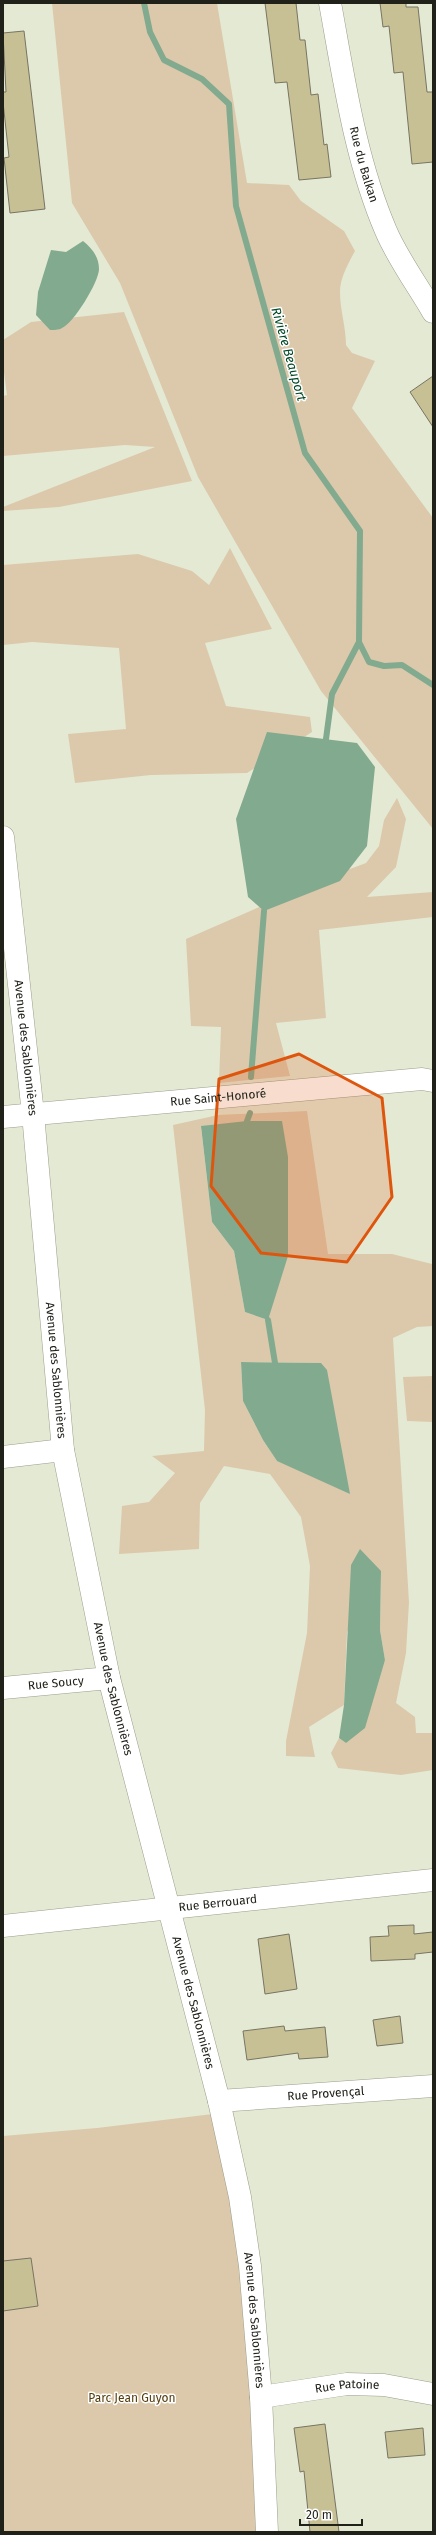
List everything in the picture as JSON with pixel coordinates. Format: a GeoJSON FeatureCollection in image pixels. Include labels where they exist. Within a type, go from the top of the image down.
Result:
{"type":"FeatureCollection","features":[{"type":"Feature","properties":{"kind":"street","name":"Rue du Balkan"},"geometry":{"type":"LineString","coordinates":[[330,3],[342,68],[365,172],[386,231],[433,312]]}},
{"type":"Feature","properties":{"kind":"street","name":"Avenue des Sablonnières"},"geometry":{"type":"LineString","coordinates":[[3,837],[33,1114],[63,1450],[108,1678],[219,2102],[240,2197],[250,2266],[261,2397],[267,2532]]}},
{"type":"Feature","properties":{"kind":"street","name":"Rue Saint-Honoré"},"geometry":{"type":"LineString","coordinates":[[3,1117],[422,1079],[433,1081]]}},
{"type":"Feature","properties":{"kind":"street"},"geometry":{"type":"LineString","coordinates":[[3,1457],[63,1450]]}},
{"type":"Feature","properties":{"kind":"street","name":"Rue Soucy"},"geometry":{"type":"LineString","coordinates":[[3,1688],[108,1678]]}},
{"type":"Feature","properties":{"kind":"street","name":"Rue Berrouard"},"geometry":{"type":"LineString","coordinates":[[3,1926],[433,1880]]}},
{"type":"Feature","properties":{"kind":"street","name":"Rue Provençal"},"geometry":{"type":"LineString","coordinates":[[219,2102],[433,2086]]}},
{"type":"Feature","properties":{"kind":"street","name":"Rue Patoine"},"geometry":{"type":"LineString","coordinates":[[261,2397],[347,2384],[384,2385],[433,2394]]}},
{"type":"Feature","properties":{"kind":"highlighted area"},"geometry":{"type":"Polygon","coordinates":[[[299,1054],[382,1098],[392,1197],[347,1262],[261,1253],[211,1186],[219,1079],[299,1054]]]}},
{"type":"Feature","properties":{"kind":"green space"},"geometry":{"type":"Polygon","coordinates":[[[52,3],[217,3],[247,183],[289,185],[301,201],[344,231],[355,251],[345,271],[340,287],[340,299],[346,345],[352,353],[375,361],[352,408],[433,518],[433,829],[321,691],[198,477],[120,283],[72,203],[52,3]]]}},
{"type":"Feature","properties":{"kind":"green space"},"geometry":{"type":"Polygon","coordinates":[[[124,312],[192,481],[59,507],[3,511],[3,507],[155,447],[125,445],[3,456],[3,396],[7,395],[3,365],[3,340],[31,322],[124,312]]]}},
{"type":"Feature","properties":{"kind":"green space"},"geometry":{"type":"Polygon","coordinates":[[[230,548],[272,629],[205,643],[226,706],[310,717],[312,732],[247,773],[151,775],[75,783],[68,734],[126,729],[119,648],[32,642],[3,645],[3,565],[138,554],[192,571],[209,585],[230,548]]]}},
{"type":"Feature","properties":{"kind":"green space"},"geometry":{"type":"Polygon","coordinates":[[[397,798],[406,819],[396,867],[367,897],[433,892],[433,917],[319,930],[326,1018],[276,1023],[290,1076],[219,1083],[221,1027],[191,1026],[186,939],[326,878],[366,863],[379,846],[384,820],[397,798]]]}},
{"type":"Feature","properties":{"kind":"green space"},"geometry":{"type":"Polygon","coordinates":[[[307,1111],[328,1254],[392,1254],[432,1264],[433,1326],[417,1327],[393,1338],[409,1602],[406,1653],[396,1703],[415,1717],[416,1733],[433,1733],[433,1770],[401,1775],[338,1768],[331,1753],[339,1738],[346,1743],[385,1660],[380,1630],[381,1571],[347,1632],[344,1705],[309,1727],[315,1757],[286,1756],[286,1741],[307,1633],[310,1566],[301,1517],[270,1474],[224,1466],[200,1503],[199,1549],[119,1554],[122,1506],[149,1502],[175,1473],[152,1456],[204,1451],[205,1410],[173,1125],[218,1115],[307,1111]],[[201,1127],[212,1222],[234,1251],[245,1312],[268,1320],[201,1127]],[[241,1362],[243,1401],[263,1440],[277,1461],[320,1363],[241,1362]]]}},
{"type":"Feature","properties":{"kind":"green space"},"geometry":{"type":"Polygon","coordinates":[[[433,1376],[433,1422],[407,1421],[403,1377],[433,1376]]]}},
{"type":"Feature","properties":{"kind":"green space","name":"Parc Jean Guyon"},"geometry":{"type":"Polygon","coordinates":[[[221,2113],[240,2197],[267,2532],[3,2532],[3,2136],[97,2128],[221,2113]]]}},
{"type":"Feature","properties":{"kind":"shaded area"},"geometry":{"type":"Polygon","coordinates":[[[83,241],[92,250],[96,257],[99,265],[98,275],[85,302],[67,325],[61,329],[50,330],[36,315],[38,292],[51,250],[66,252],[83,241]]]}},
{"type":"Feature","properties":{"kind":"shaded area"},"geometry":{"type":"Polygon","coordinates":[[[267,732],[357,743],[375,767],[367,846],[340,881],[264,911],[248,897],[236,819],[267,732]]]}},
{"type":"Feature","properties":{"kind":"shaded area"},"geometry":{"type":"Polygon","coordinates":[[[247,1121],[282,1121],[288,1157],[288,1256],[268,1320],[245,1312],[234,1251],[212,1222],[201,1126],[247,1121]]]}},
{"type":"Feature","properties":{"kind":"shaded area"},"geometry":{"type":"Polygon","coordinates":[[[241,1362],[321,1363],[327,1370],[350,1494],[277,1461],[263,1440],[243,1401],[241,1362]]]}},
{"type":"Feature","properties":{"kind":"shaded area"},"geometry":{"type":"Polygon","coordinates":[[[360,1549],[381,1571],[380,1630],[385,1660],[365,1728],[346,1743],[339,1738],[344,1705],[351,1565],[360,1549]]]}},
{"type":"Feature","properties":{"kind":"building"},"geometry":{"type":"Polygon","coordinates":[[[265,3],[296,3],[300,40],[305,40],[311,95],[318,94],[324,145],[327,144],[331,177],[299,180],[287,82],[275,83],[265,3]]]}},
{"type":"Feature","properties":{"kind":"building"},"geometry":{"type":"Polygon","coordinates":[[[380,3],[406,3],[406,7],[418,7],[427,92],[433,92],[433,162],[412,164],[403,72],[394,73],[389,26],[383,27],[380,3]]]}},
{"type":"Feature","properties":{"kind":"building"},"geometry":{"type":"Polygon","coordinates":[[[24,31],[45,209],[10,213],[4,158],[9,157],[3,102],[3,92],[6,92],[3,33],[24,31]]]}},
{"type":"Feature","properties":{"kind":"building"},"geometry":{"type":"Polygon","coordinates":[[[433,376],[433,427],[410,392],[433,376]]]}},
{"type":"Feature","properties":{"kind":"building"},"geometry":{"type":"Polygon","coordinates":[[[414,1925],[414,1934],[433,1932],[433,1952],[415,1954],[415,1959],[371,1961],[370,1937],[389,1936],[388,1926],[414,1925]]]}},
{"type":"Feature","properties":{"kind":"building"},"geometry":{"type":"Polygon","coordinates":[[[289,1934],[297,1989],[265,1994],[258,1939],[289,1934]]]}},
{"type":"Feature","properties":{"kind":"building"},"geometry":{"type":"Polygon","coordinates":[[[400,2016],[403,2043],[377,2046],[373,2020],[400,2016]]]}},
{"type":"Feature","properties":{"kind":"building"},"geometry":{"type":"Polygon","coordinates":[[[284,2026],[285,2031],[325,2027],[328,2057],[299,2059],[298,2053],[247,2060],[243,2031],[284,2026]]]}},
{"type":"Feature","properties":{"kind":"building"},"geometry":{"type":"Polygon","coordinates":[[[31,2258],[38,2306],[3,2311],[3,2261],[31,2258]]]}},
{"type":"Feature","properties":{"kind":"building"},"geometry":{"type":"Polygon","coordinates":[[[325,2424],[339,2532],[310,2532],[304,2471],[300,2472],[294,2428],[325,2424]]]}},
{"type":"Feature","properties":{"kind":"building"},"geometry":{"type":"Polygon","coordinates":[[[423,2428],[425,2455],[388,2458],[385,2432],[423,2428]]]}},
{"type":"Feature","properties":{"kind":"waterway","name":"Rivière Beauport"},"geometry":{"type":"LineString","coordinates":[[144,3],[150,32],[164,60],[202,79],[229,104],[236,206],[305,453],[360,531],[359,642],[369,662],[384,666],[402,665],[433,685]]}},
{"type":"Feature","properties":{"kind":"waterway"},"geometry":{"type":"LineString","coordinates":[[326,739],[332,694],[359,642]]}},
{"type":"Feature","properties":{"kind":"waterway"},"geometry":{"type":"LineString","coordinates":[[251,1077],[264,911]]}},
{"type":"Feature","properties":{"kind":"waterway"},"geometry":{"type":"LineString","coordinates":[[247,1121],[250,1113]]}},
{"type":"Feature","properties":{"kind":"waterway"},"geometry":{"type":"LineString","coordinates":[[268,1320],[275,1363]]}}]}
